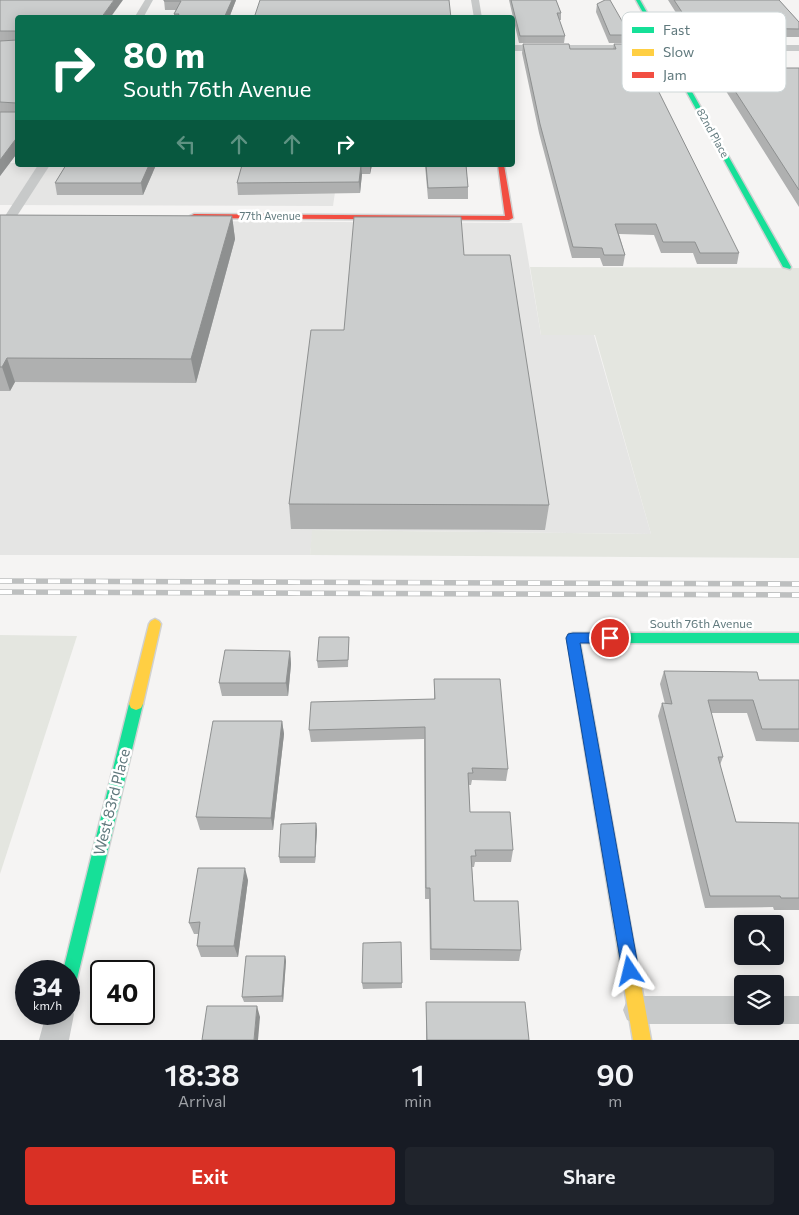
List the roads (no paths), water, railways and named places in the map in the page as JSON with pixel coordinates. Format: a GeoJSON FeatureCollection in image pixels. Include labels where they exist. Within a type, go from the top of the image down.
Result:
{"type":"FeatureCollection","features":[{"type":"Feature","properties":{"kind":"street"},"geometry":{"type":"LineString","coordinates":[[140,15],[149,0]]}},
{"type":"Feature","properties":{"kind":"street"},"geometry":{"type":"LineString","coordinates":[[475,0],[478,15]]}},
{"type":"Feature","properties":{"kind":"street","name":"82nd Place"},"geometry":{"type":"LineString","coordinates":[[638,0],[645,12]]}},
{"type":"Feature","properties":{"kind":"street"},"geometry":{"type":"LineString","coordinates":[[515,48],[622,48]]}},
{"type":"Feature","properties":{"kind":"street"},"geometry":{"type":"LineString","coordinates":[[786,48],[799,48]]}},
{"type":"Feature","properties":{"kind":"street","name":"82nd Place"},"geometry":{"type":"LineString","coordinates":[[690,92],[787,267]]}},
{"type":"Feature","properties":{"kind":"street"},"geometry":{"type":"LineString","coordinates":[[11,216],[43,167]]}},
{"type":"Feature","properties":{"kind":"street","name":"77th Avenue"},"geometry":{"type":"LineString","coordinates":[[186,216],[509,218],[501,167]]}},
{"type":"Feature","properties":{"kind":"street","name":"West 83rd Place"},"geometry":{"type":"LineString","coordinates":[[74,960],[155,624]]}},
{"type":"Feature","properties":{"kind":"street","name":"South 76th Avenue"},"geometry":{"type":"LineString","coordinates":[[637,1010],[573,638],[799,638]]}},
{"type":"Feature","properties":{"kind":"street"},"geometry":{"type":"LineString","coordinates":[[642,1040],[637,1010],[734,1010]]}},
{"type":"Feature","properties":{"kind":"street"},"geometry":{"type":"LineString","coordinates":[[784,1010],[799,1010]]}},
{"type":"Feature","properties":{"kind":"street"},"geometry":{"type":"LineString","coordinates":[[54,1040],[57,1025]]}},
{"type":"Feature","properties":{"kind":"railway"},"geometry":{"type":"LineString","coordinates":[[0,581],[799,584]]}},
{"type":"Feature","properties":{"kind":"railway"},"geometry":{"type":"LineString","coordinates":[[0,592],[799,595]]}}]}
